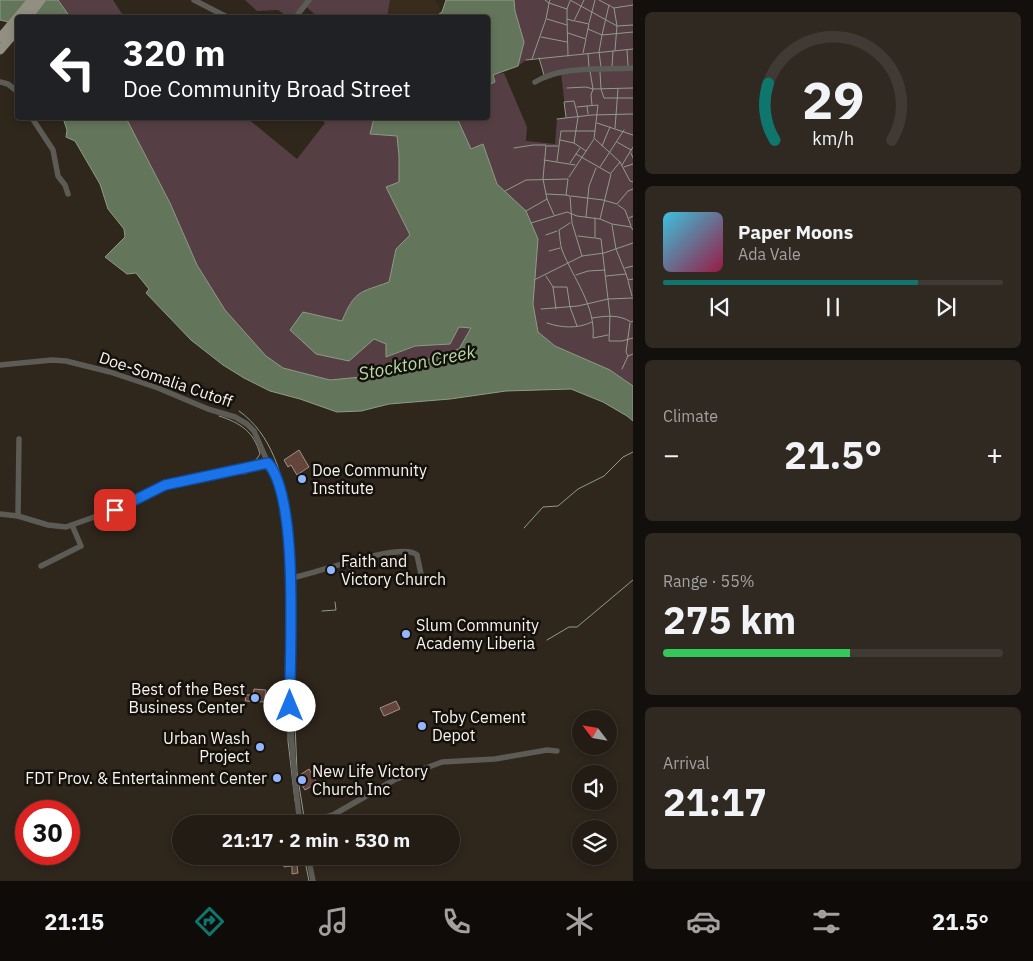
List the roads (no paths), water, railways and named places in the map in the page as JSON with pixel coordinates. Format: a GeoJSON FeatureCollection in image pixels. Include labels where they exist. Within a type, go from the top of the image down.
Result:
{"type":"FeatureCollection","features":[{"type":"Feature","properties":{"kind":"main road"},"geometry":{"type":"LineString","coordinates":[[23,15],[32,0]]}},
{"type":"Feature","properties":{"kind":"main road"},"geometry":{"type":"LineString","coordinates":[[29,15],[40,0]]}},
{"type":"Feature","properties":{"kind":"main road"},"geometry":{"type":"LineString","coordinates":[[0,38],[15,27]]}},
{"type":"Feature","properties":{"kind":"main road"},"geometry":{"type":"LineString","coordinates":[[0,50],[15,27]]}},
{"type":"Feature","properties":{"kind":"street"},"geometry":{"type":"LineString","coordinates":[[194,0],[223,15]]}},
{"type":"Feature","properties":{"kind":"street"},"geometry":{"type":"LineString","coordinates":[[297,15],[309,0]]}},
{"type":"Feature","properties":{"kind":"street"},"geometry":{"type":"LineString","coordinates":[[535,82],[561,72],[633,68]]}},
{"type":"Feature","properties":{"kind":"street"},"geometry":{"type":"LineString","coordinates":[[0,82],[8,84],[15,90]]}},
{"type":"Feature","properties":{"kind":"street"},"geometry":{"type":"LineString","coordinates":[[33,120],[53,150],[58,176],[65,185],[68,194]]}},
{"type":"Feature","properties":{"kind":"street","name":"Doe-Somalia Cutoff"},"geometry":{"type":"LineString","coordinates":[[0,365],[52,360],[66,361],[110,372],[151,385],[208,410],[235,417],[254,431],[268,463],[276,474],[282,492],[290,574],[291,726],[293,771],[299,815]]}},
{"type":"Feature","properties":{"kind":"street"},"geometry":{"type":"LineString","coordinates":[[18,516],[19,439]]}},
{"type":"Feature","properties":{"kind":"street"},"geometry":{"type":"LineString","coordinates":[[0,514],[18,516],[55,526],[72,525],[128,505],[165,485],[268,463]]}},
{"type":"Feature","properties":{"kind":"street"},"geometry":{"type":"LineString","coordinates":[[41,566],[81,546],[72,525]]}},
{"type":"Feature","properties":{"kind":"street"},"geometry":{"type":"LineString","coordinates":[[290,574],[299,576],[354,560],[399,551],[413,552],[417,555],[422,580]]}},
{"type":"Feature","properties":{"kind":"street"},"geometry":{"type":"LineString","coordinates":[[333,815],[350,803],[394,780],[442,762],[494,759],[548,750],[557,751]]}},
{"type":"Feature","properties":{"kind":"street"},"geometry":{"type":"LineString","coordinates":[[310,865],[313,881]]}},
{"type":"Feature","properties":{"kind":"water"},"geometry":{"type":"Polygon","coordinates":[[[0,0],[58,0],[69,15],[15,15],[15,24],[0,20],[0,0]]]}},
{"type":"Feature","properties":{"kind":"water"},"geometry":{"type":"Polygon","coordinates":[[[446,0],[514,0],[515,11],[524,42],[518,66],[493,75],[495,82],[490,84],[490,15],[438,15],[442,12],[446,0]]]}},
{"type":"Feature","properties":{"kind":"water","name":"Stockton Creek"},"geometry":{"type":"Polygon","coordinates":[[[64,120],[127,120],[170,203],[197,265],[225,310],[266,356],[283,368],[330,380],[381,375],[459,349],[471,328],[459,327],[450,344],[415,346],[386,357],[386,344],[374,339],[349,361],[316,354],[290,330],[303,312],[342,321],[351,303],[359,294],[389,282],[396,249],[410,235],[386,187],[399,182],[397,136],[370,134],[374,120],[458,120],[471,149],[483,144],[497,184],[526,211],[538,239],[533,304],[538,332],[555,346],[610,370],[633,386],[633,421],[603,402],[571,389],[506,391],[450,399],[389,404],[361,411],[337,412],[270,391],[244,378],[223,365],[191,340],[146,293],[149,289],[136,273],[127,274],[105,257],[125,237],[124,229],[108,209],[100,184],[75,141],[66,137],[67,130],[64,120]]]}},
{"type":"Feature","properties":{"kind":"waterway"},"geometry":{"type":"LineString","coordinates":[[532,59],[546,19],[549,3],[545,0]]}},
{"type":"Feature","properties":{"kind":"waterway"},"geometry":{"type":"LineString","coordinates":[[550,0],[549,3],[567,9],[567,19]]}},
{"type":"Feature","properties":{"kind":"waterway"},"geometry":{"type":"LineString","coordinates":[[570,0],[617,26],[633,25]]}},
{"type":"Feature","properties":{"kind":"waterway"},"geometry":{"type":"LineString","coordinates":[[568,56],[567,19],[574,21],[584,0]]}},
{"type":"Feature","properties":{"kind":"waterway"},"geometry":{"type":"LineString","coordinates":[[589,23],[595,0]]}},
{"type":"Feature","properties":{"kind":"waterway"},"geometry":{"type":"LineString","coordinates":[[599,0],[614,8],[617,26],[615,50]]}},
{"type":"Feature","properties":{"kind":"waterway"},"geometry":{"type":"LineString","coordinates":[[567,9],[570,1]]}},
{"type":"Feature","properties":{"kind":"waterway"},"geometry":{"type":"LineString","coordinates":[[609,5],[602,35],[633,32]]}},
{"type":"Feature","properties":{"kind":"waterway"},"geometry":{"type":"LineString","coordinates":[[614,8],[633,5]]}},
{"type":"Feature","properties":{"kind":"waterway"},"geometry":{"type":"LineString","coordinates":[[547,19],[567,25]]}},
{"type":"Feature","properties":{"kind":"waterway"},"geometry":{"type":"LineString","coordinates":[[575,21],[589,24],[586,38]]}},
{"type":"Feature","properties":{"kind":"waterway"},"geometry":{"type":"LineString","coordinates":[[588,29],[602,35],[599,52],[601,67]]}},
{"type":"Feature","properties":{"kind":"waterway"},"geometry":{"type":"LineString","coordinates":[[568,33],[586,39],[583,53]]}},
{"type":"Feature","properties":{"kind":"waterway"},"geometry":{"type":"LineString","coordinates":[[541,37],[567,42]]}},
{"type":"Feature","properties":{"kind":"waterway"},"geometry":{"type":"LineString","coordinates":[[526,60],[633,49]]}},
{"type":"Feature","properties":{"kind":"waterway"},"geometry":{"type":"LineString","coordinates":[[627,50],[628,66]]}},
{"type":"Feature","properties":{"kind":"waterway"},"geometry":{"type":"LineString","coordinates":[[612,67],[613,51]]}},
{"type":"Feature","properties":{"kind":"waterway"},"geometry":{"type":"LineString","coordinates":[[588,54],[589,67]]}},
{"type":"Feature","properties":{"kind":"waterway"},"geometry":{"type":"LineString","coordinates":[[539,58],[544,75]]}},
{"type":"Feature","properties":{"kind":"waterway"},"geometry":{"type":"LineString","coordinates":[[590,71],[593,89],[633,88]]}},
{"type":"Feature","properties":{"kind":"waterway"},"geometry":{"type":"LineString","coordinates":[[600,72],[601,89],[604,98],[633,98]]}},
{"type":"Feature","properties":{"kind":"waterway"},"geometry":{"type":"LineString","coordinates":[[567,88],[586,87],[593,89],[591,95],[592,105]]}},
{"type":"Feature","properties":{"kind":"waterway"},"geometry":{"type":"LineString","coordinates":[[615,128],[618,89]]}},
{"type":"Feature","properties":{"kind":"waterway"},"geometry":{"type":"LineString","coordinates":[[566,117],[564,102],[574,101],[578,117],[574,143]]}},
{"type":"Feature","properties":{"kind":"waterway"},"geometry":{"type":"LineString","coordinates":[[569,177],[594,139],[598,105],[587,106]]}},
{"type":"Feature","properties":{"kind":"waterway"},"geometry":{"type":"LineString","coordinates":[[577,107],[587,106],[588,114]]}},
{"type":"Feature","properties":{"kind":"waterway"},"geometry":{"type":"LineString","coordinates":[[557,119],[592,115],[633,114]]}},
{"type":"Feature","properties":{"kind":"waterway"},"geometry":{"type":"LineString","coordinates":[[597,123],[633,135]]}},
{"type":"Feature","properties":{"kind":"waterway"},"geometry":{"type":"LineString","coordinates":[[602,146],[610,127]]}},
{"type":"Feature","properties":{"kind":"waterway"},"geometry":{"type":"LineString","coordinates":[[600,167],[624,130]]}},
{"type":"Feature","properties":{"kind":"waterway"},"geometry":{"type":"LineString","coordinates":[[557,161],[561,131],[595,131]]}},
{"type":"Feature","properties":{"kind":"waterway"},"geometry":{"type":"LineString","coordinates":[[595,139],[620,162],[630,181],[633,182]]}},
{"type":"Feature","properties":{"kind":"waterway"},"geometry":{"type":"LineString","coordinates":[[560,140],[574,143],[586,151]]}},
{"type":"Feature","properties":{"kind":"waterway"},"geometry":{"type":"LineString","coordinates":[[617,142],[631,150]]}},
{"type":"Feature","properties":{"kind":"waterway"},"geometry":{"type":"LineString","coordinates":[[514,148],[546,145],[543,179],[547,199]]}},
{"type":"Feature","properties":{"kind":"waterway"},"geometry":{"type":"LineString","coordinates":[[547,146],[558,146]]}},
{"type":"Feature","properties":{"kind":"waterway"},"geometry":{"type":"LineString","coordinates":[[622,165],[633,147]]}},
{"type":"Feature","properties":{"kind":"waterway"},"geometry":{"type":"LineString","coordinates":[[570,163],[580,148]]}},
{"type":"Feature","properties":{"kind":"waterway"},"geometry":{"type":"LineString","coordinates":[[631,153],[633,158]]}},
{"type":"Feature","properties":{"kind":"waterway"},"geometry":{"type":"LineString","coordinates":[[576,154],[611,174],[600,219]]}},
{"type":"Feature","properties":{"kind":"waterway"},"geometry":{"type":"LineString","coordinates":[[544,160],[575,165]]}},
{"type":"Feature","properties":{"kind":"waterway"},"geometry":{"type":"LineString","coordinates":[[611,173],[620,162]]}},
{"type":"Feature","properties":{"kind":"waterway"},"geometry":{"type":"LineString","coordinates":[[624,167],[633,164]]}},
{"type":"Feature","properties":{"kind":"waterway"},"geometry":{"type":"LineString","coordinates":[[586,217],[589,186],[596,168]]}},
{"type":"Feature","properties":{"kind":"waterway"},"geometry":{"type":"LineString","coordinates":[[505,191],[526,180],[568,179],[566,195],[570,196],[572,223],[582,256]]}},
{"type":"Feature","properties":{"kind":"waterway"},"geometry":{"type":"LineString","coordinates":[[571,196],[603,200],[617,204],[628,191],[633,189]]}},
{"type":"Feature","properties":{"kind":"waterway"},"geometry":{"type":"LineString","coordinates":[[546,194],[566,195]]}},
{"type":"Feature","properties":{"kind":"waterway"},"geometry":{"type":"LineString","coordinates":[[526,211],[547,199],[554,215]]}},
{"type":"Feature","properties":{"kind":"waterway"},"geometry":{"type":"LineString","coordinates":[[618,205],[625,210],[631,226]]}},
{"type":"Feature","properties":{"kind":"waterway"},"geometry":{"type":"LineString","coordinates":[[531,223],[567,212],[577,216],[600,219],[612,224],[631,227],[633,230]]}},
{"type":"Feature","properties":{"kind":"waterway"},"geometry":{"type":"LineString","coordinates":[[629,218],[633,216]]}},
{"type":"Feature","properties":{"kind":"waterway"},"geometry":{"type":"LineString","coordinates":[[595,218],[595,238],[601,239],[610,316],[609,341],[622,341],[633,338]]}},
{"type":"Feature","properties":{"kind":"waterway"},"geometry":{"type":"LineString","coordinates":[[570,223],[559,230],[562,250],[587,303],[593,326],[593,338],[608,335]]}},
{"type":"Feature","properties":{"kind":"waterway"},"geometry":{"type":"LineString","coordinates":[[612,225],[616,249],[626,274]]}},
{"type":"Feature","properties":{"kind":"waterway"},"geometry":{"type":"LineString","coordinates":[[546,235],[557,231]]}},
{"type":"Feature","properties":{"kind":"waterway"},"geometry":{"type":"LineString","coordinates":[[578,236],[594,238]]}},
{"type":"Feature","properties":{"kind":"waterway"},"geometry":{"type":"LineString","coordinates":[[534,280],[582,256],[604,253],[633,243]]}},
{"type":"Feature","properties":{"kind":"waterway"},"geometry":{"type":"LineString","coordinates":[[549,251],[560,248]]}},
{"type":"Feature","properties":{"kind":"waterway"},"geometry":{"type":"LineString","coordinates":[[625,268],[633,266]]}},
{"type":"Feature","properties":{"kind":"waterway"},"geometry":{"type":"LineString","coordinates":[[576,275],[588,271],[605,270]]}},
{"type":"Feature","properties":{"kind":"waterway"},"geometry":{"type":"LineString","coordinates":[[606,276],[626,274],[628,280],[633,279]]}},
{"type":"Feature","properties":{"kind":"waterway"},"geometry":{"type":"LineString","coordinates":[[546,276],[553,287],[556,309]]}},
{"type":"Feature","properties":{"kind":"waterway"},"geometry":{"type":"LineString","coordinates":[[628,281],[632,296]]}},
{"type":"Feature","properties":{"kind":"waterway"},"geometry":{"type":"LineString","coordinates":[[553,287],[567,287],[570,307],[577,326]]}},
{"type":"Feature","properties":{"kind":"waterway"},"geometry":{"type":"LineString","coordinates":[[541,309],[578,306],[608,299],[633,298]]}},
{"type":"Feature","properties":{"kind":"waterway"},"geometry":{"type":"LineString","coordinates":[[592,318],[612,316],[633,321]]}},
{"type":"Feature","properties":{"kind":"waterway"},"geometry":{"type":"LineString","coordinates":[[547,323],[570,327],[592,322]]}},
{"type":"Feature","properties":{"kind":"waterway"},"geometry":{"type":"LineString","coordinates":[[628,356],[626,352],[630,323]]}},
{"type":"Feature","properties":{"kind":"waterway"},"geometry":{"type":"LineString","coordinates":[[622,369],[628,356],[633,354]]}},
{"type":"Feature","properties":{"kind":"waterway"},"geometry":{"type":"LineString","coordinates":[[239,411],[260,432],[268,444],[280,472],[289,516]]}},
{"type":"Feature","properties":{"kind":"waterway"},"geometry":{"type":"LineString","coordinates":[[219,416],[246,429],[254,440],[260,454],[256,460],[249,464]]}},
{"type":"Feature","properties":{"kind":"waterway"},"geometry":{"type":"LineString","coordinates":[[524,528],[543,507],[558,506],[578,489],[604,476],[623,457],[633,452]]}},
{"type":"Feature","properties":{"kind":"waterway"},"geometry":{"type":"LineString","coordinates":[[244,474],[263,467],[269,472],[277,488]]}},
{"type":"Feature","properties":{"kind":"waterway"},"geometry":{"type":"LineString","coordinates":[[280,499],[288,569]]}},
{"type":"Feature","properties":{"kind":"waterway"},"geometry":{"type":"LineString","coordinates":[[288,576],[289,584]]}},
{"type":"Feature","properties":{"kind":"waterway"},"geometry":{"type":"LineString","coordinates":[[547,640],[569,627],[577,627],[633,580]]}},
{"type":"Feature","properties":{"kind":"waterway"},"geometry":{"type":"LineString","coordinates":[[294,595],[295,616]]}},
{"type":"Feature","properties":{"kind":"waterway"},"geometry":{"type":"LineString","coordinates":[[289,596],[289,609]]}},
{"type":"Feature","properties":{"kind":"waterway"},"geometry":{"type":"LineString","coordinates":[[322,611],[336,610],[335,602]]}},
{"type":"Feature","properties":{"kind":"waterway"},"geometry":{"type":"LineString","coordinates":[[289,628],[288,741],[295,801]]}},
{"type":"Feature","properties":{"kind":"waterway"},"geometry":{"type":"LineString","coordinates":[[294,644],[295,635]]}},
{"type":"Feature","properties":{"kind":"waterway"},"geometry":{"type":"LineString","coordinates":[[294,699],[297,772],[304,815]]}},
{"type":"Feature","properties":{"kind":"waterway"},"geometry":{"type":"LineString","coordinates":[[306,865],[309,881]]}},
{"type":"Feature","properties":{"kind":"place","name":"Doe Community Institute"},"geometry":{"type":"Point","coordinates":[302,479]}},
{"type":"Feature","properties":{"kind":"place","name":"Faith and Victory Church"},"geometry":{"type":"Point","coordinates":[331,570]}},
{"type":"Feature","properties":{"kind":"place","name":"Slum Community Academy Liberia"},"geometry":{"type":"Point","coordinates":[406,634]}},
{"type":"Feature","properties":{"kind":"place","name":"Best of the Best Business Center"},"geometry":{"type":"Point","coordinates":[255,698]}},
{"type":"Feature","properties":{"kind":"place","name":"Toby Cement Depot"},"geometry":{"type":"Point","coordinates":[422,726]}},
{"type":"Feature","properties":{"kind":"place","name":"Urban Wash Project"},"geometry":{"type":"Point","coordinates":[260,747]}},
{"type":"Feature","properties":{"kind":"place","name":"FDT Prov. & Entertainment Center"},"geometry":{"type":"Point","coordinates":[277,778]}},
{"type":"Feature","properties":{"kind":"place","name":"New Life Victory Church Inc"},"geometry":{"type":"Point","coordinates":[302,780]}}]}
